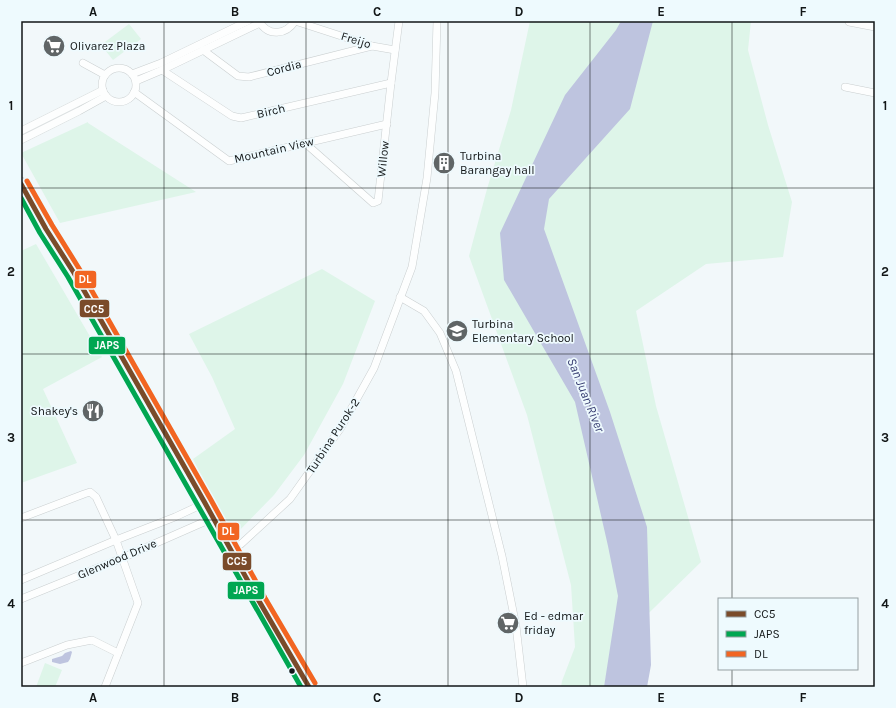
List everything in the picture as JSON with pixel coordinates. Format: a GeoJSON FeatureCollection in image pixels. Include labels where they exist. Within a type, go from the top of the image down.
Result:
{"type":"FeatureCollection","features":[{"type":"Feature","properties":{"kind":"highway"},"geometry":{"type":"LineString","coordinates":[[21,184],[46,229],[74,273],[309,687]]}},
{"type":"Feature","properties":{"kind":"street"},"geometry":{"type":"LineString","coordinates":[[132,74],[161,63],[248,21]]}},
{"type":"Feature","properties":{"kind":"street"},"geometry":{"type":"LineString","coordinates":[[136,81],[162,70],[259,22],[264,28],[275,33],[287,30],[295,21]]}},
{"type":"Feature","properties":{"kind":"street","name":"Freijo"},"geometry":{"type":"LineString","coordinates":[[295,21],[372,46],[395,50]]}},
{"type":"Feature","properties":{"kind":"street","name":"Willow"},"geometry":{"type":"LineString","coordinates":[[305,143],[373,203],[378,201],[399,21]]}},
{"type":"Feature","properties":{"kind":"street","name":"Turbina Purok-2"},"geometry":{"type":"LineString","coordinates":[[230,549],[241,544],[290,499],[340,429],[374,368],[412,267],[427,178],[435,93],[437,21]]}},
{"type":"Feature","properties":{"kind":"street"},"geometry":{"type":"LineString","coordinates":[[850,21],[849,22],[875,27]]}},
{"type":"Feature","properties":{"kind":"street","name":"Cordia"},"geometry":{"type":"LineString","coordinates":[[203,50],[238,76],[249,77],[372,46]]}},
{"type":"Feature","properties":{"kind":"street"},"geometry":{"type":"LineString","coordinates":[[83,63],[105,75]]}},
{"type":"Feature","properties":{"kind":"street"},"geometry":{"type":"LineString","coordinates":[[118,68],[128,70],[132,74],[136,81],[134,92],[131,96],[121,101],[116,101],[104,93],[102,85],[108,71],[118,68]]}},
{"type":"Feature","properties":{"kind":"street","name":"Birch"},"geometry":{"type":"LineString","coordinates":[[162,70],[232,116],[241,118],[391,83]]}},
{"type":"Feature","properties":{"kind":"street"},"geometry":{"type":"LineString","coordinates":[[845,87],[875,93]]}},
{"type":"Feature","properties":{"kind":"street","name":"Mountain View"},"geometry":{"type":"LineString","coordinates":[[134,92],[229,161],[387,124]]}},
{"type":"Feature","properties":{"kind":"street"},"geometry":{"type":"LineString","coordinates":[[21,131],[104,93]]}},
{"type":"Feature","properties":{"kind":"street"},"geometry":{"type":"LineString","coordinates":[[21,140],[79,112],[104,93]]}},
{"type":"Feature","properties":{"kind":"street"},"geometry":{"type":"LineString","coordinates":[[400,298],[424,311],[440,333],[456,371],[502,556],[516,626],[523,687]]}},
{"type":"Feature","properties":{"kind":"street"},"geometry":{"type":"LineString","coordinates":[[21,518],[90,492],[96,497],[116,540],[138,603],[105,687]]}},
{"type":"Feature","properties":{"kind":"street","name":"Glenwood Drive"},"geometry":{"type":"LineString","coordinates":[[21,580],[175,517],[205,503]]}},
{"type":"Feature","properties":{"kind":"street","name":"Glenwood Drive"},"geometry":{"type":"LineString","coordinates":[[21,599],[122,558],[213,518]]}},
{"type":"Feature","properties":{"kind":"street"},"geometry":{"type":"LineString","coordinates":[[21,663],[67,645],[92,640],[118,653]]}},
{"type":"Feature","properties":{"kind":"green space"},"geometry":{"type":"Polygon","coordinates":[[[530,21],[751,21],[748,50],[768,125],[792,202],[783,257],[706,264],[636,311],[656,406],[701,562],[611,650],[604,687],[561,687],[575,647],[571,585],[527,415],[469,256],[487,189],[511,110],[530,21]]]}},
{"type":"Feature","properties":{"kind":"green space"},"geometry":{"type":"Polygon","coordinates":[[[129,24],[141,39],[113,60],[101,45],[129,24]]]}},
{"type":"Feature","properties":{"kind":"green space"},"geometry":{"type":"Polygon","coordinates":[[[88,122],[196,192],[60,223],[21,153],[88,122]]]}},
{"type":"Feature","properties":{"kind":"green space"},"geometry":{"type":"Polygon","coordinates":[[[36,244],[102,357],[43,389],[77,463],[21,483],[21,251],[36,244]]]}},
{"type":"Feature","properties":{"kind":"green space"},"geometry":{"type":"Polygon","coordinates":[[[322,269],[375,301],[343,384],[304,455],[274,495],[232,538],[193,459],[235,429],[212,377],[189,334],[322,269]]]}},
{"type":"Feature","properties":{"kind":"green space"},"geometry":{"type":"Polygon","coordinates":[[[45,663],[62,670],[55,687],[36,687],[45,663]]]}},
{"type":"Feature","properties":{"kind":"water","name":"San Juan River"},"geometry":{"type":"Polygon","coordinates":[[[621,21],[653,21],[630,109],[549,199],[544,229],[610,412],[647,527],[651,665],[647,687],[604,687],[618,596],[608,546],[575,402],[504,280],[500,233],[565,95],[616,30],[621,21]]]}},
{"type":"Feature","properties":{"kind":"water"},"geometry":{"type":"Polygon","coordinates":[[[71,651],[72,652],[68,662],[60,664],[52,662],[52,659],[71,651]]]}},
{"type":"Feature","properties":{"kind":"transit line","name":"DL"},"geometry":{"type":"LineString","coordinates":[[27,181],[80,270],[265,598],[315,683]]}},
{"type":"Feature","properties":{"kind":"transit line","name":"CC5"},"geometry":{"type":"LineString","coordinates":[[21,184],[46,229],[74,273],[309,687]]}},
{"type":"Feature","properties":{"kind":"transit line","name":"JAPS"},"geometry":{"type":"LineString","coordinates":[[21,198],[40,233],[68,277],[301,687]]}},
{"type":"Feature","properties":{"kind":"place","name":"Olivarez Plaza"},"geometry":{"type":"Point","coordinates":[54,46]}},
{"type":"Feature","properties":{"kind":"place","name":"Turbina Barangay hall"},"geometry":{"type":"Point","coordinates":[444,163]}},
{"type":"Feature","properties":{"kind":"place","name":"Turbina Elementary School"},"geometry":{"type":"Point","coordinates":[457,331]}},
{"type":"Feature","properties":{"kind":"place","name":"Shakey's"},"geometry":{"type":"Point","coordinates":[93,411]}},
{"type":"Feature","properties":{"kind":"place","name":"Ed - edmar friday"},"geometry":{"type":"Point","coordinates":[508,623]}}]}
